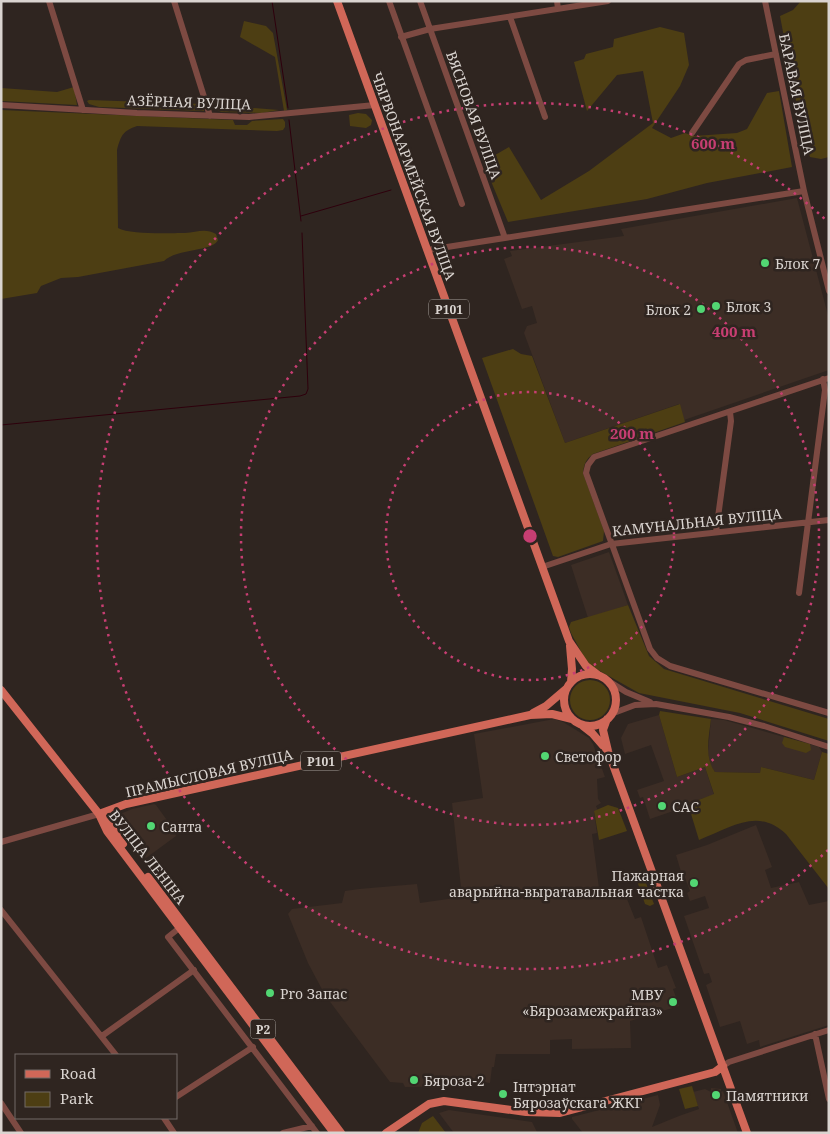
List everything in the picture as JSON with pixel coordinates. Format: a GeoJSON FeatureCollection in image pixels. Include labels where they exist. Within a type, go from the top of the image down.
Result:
{"type":"FeatureCollection","features":[{"type":"Feature","properties":{"kind":"main road","name":"ЧЫРВОНААРМЕЙСКАЯ ВУЛІЦА"},"geometry":{"type":"LineString","coordinates":[[337,1],[569,641],[572,669],[571,682]]}},
{"type":"Feature","properties":{"kind":"main road","name":"ЧЫРВОНААРМЕЙСКАЯ ВУЛІЦА"},"geometry":{"type":"LineString","coordinates":[[569,641],[586,666],[598,675]]}},
{"type":"Feature","properties":{"kind":"main road"},"geometry":{"type":"LineString","coordinates":[[571,682],[579,676],[588,674],[598,675]]}},
{"type":"Feature","properties":{"kind":"main road","name":"Р101"},"geometry":{"type":"LineString","coordinates":[[598,675],[607,680]]}},
{"type":"Feature","properties":{"kind":"main road"},"geometry":{"type":"LineString","coordinates":[[607,680],[615,696],[615,705],[603,730],[608,752],[747,1133]]}},
{"type":"Feature","properties":{"kind":"main road","name":"Р101"},"geometry":{"type":"LineString","coordinates":[[566,689],[571,682]]}},
{"type":"Feature","properties":{"kind":"main road"},"geometry":{"type":"LineString","coordinates":[[566,689],[564,705],[572,719]]}},
{"type":"Feature","properties":{"kind":"main road","name":"ПРАМЫСЛОВАЯ ВУЛІЦА"},"geometry":{"type":"LineString","coordinates":[[530,715],[546,706],[566,689]]}},
{"type":"Feature","properties":{"kind":"main road","name":"Р2"},"geometry":{"type":"LineString","coordinates":[[1,690],[99,814]]}},
{"type":"Feature","properties":{"kind":"main road","name":"ПРАМЫСЛОВАЯ ВУЛІЦА"},"geometry":{"type":"LineString","coordinates":[[99,814],[118,807],[241,778],[530,715],[552,714],[572,719]]}},
{"type":"Feature","properties":{"kind":"main road"},"geometry":{"type":"LineString","coordinates":[[581,724],[595,725],[609,716]]}},
{"type":"Feature","properties":{"kind":"main road","name":"Р101"},"geometry":{"type":"LineString","coordinates":[[572,719],[581,724]]}},
{"type":"Feature","properties":{"kind":"main road"},"geometry":{"type":"LineString","coordinates":[[581,724],[592,733],[608,752]]}},
{"type":"Feature","properties":{"kind":"main road"},"geometry":{"type":"LineString","coordinates":[[112,828],[111,818],[113,812],[118,807]]}},
{"type":"Feature","properties":{"kind":"main road","name":"ВУЛІЦА ЛЕНІНА"},"geometry":{"type":"LineString","coordinates":[[99,814],[112,828],[334,1133]]}},
{"type":"Feature","properties":{"kind":"main road","name":"ВУЛІЦА ЛЕНІНА"},"geometry":{"type":"LineString","coordinates":[[99,814],[107,831],[341,1133]]}},
{"type":"Feature","properties":{"kind":"main road"},"geometry":{"type":"LineString","coordinates":[[386,1133],[429,1104],[437,1102],[526,1112],[560,1112],[715,1072],[723,1066]]}},
{"type":"Feature","properties":{"kind":"street"},"geometry":{"type":"LineString","coordinates":[[49,1],[83,110]]}},
{"type":"Feature","properties":{"kind":"street"},"geometry":{"type":"LineString","coordinates":[[174,1],[210,116]]}},
{"type":"Feature","properties":{"kind":"street"},"geometry":{"type":"LineString","coordinates":[[389,1],[462,204]]}},
{"type":"Feature","properties":{"kind":"street","name":"ВЯСНОВАЯ ВУЛІЦА"},"geometry":{"type":"LineString","coordinates":[[420,1],[505,238]]}},
{"type":"Feature","properties":{"kind":"street"},"geometry":{"type":"LineString","coordinates":[[557,1],[558,9]]}},
{"type":"Feature","properties":{"kind":"street"},"geometry":{"type":"LineString","coordinates":[[401,37],[430,29],[608,1]]}},
{"type":"Feature","properties":{"kind":"street","name":"БАРАВАЯ ВУЛІЦА"},"geometry":{"type":"LineString","coordinates":[[765,1],[804,191],[829,291]]}},
{"type":"Feature","properties":{"kind":"street"},"geometry":{"type":"LineString","coordinates":[[510,17],[545,117]]}},
{"type":"Feature","properties":{"kind":"street"},"geometry":{"type":"LineString","coordinates":[[692,133],[739,64],[746,60],[776,54]]}},
{"type":"Feature","properties":{"kind":"street","name":"АЗЁРНАЯ ВУЛІЦА"},"geometry":{"type":"LineString","coordinates":[[1,105],[249,117],[375,105]]}},
{"type":"Feature","properties":{"kind":"street"},"geometry":{"type":"LineString","coordinates":[[428,250],[804,191]]}},
{"type":"Feature","properties":{"kind":"street"},"geometry":{"type":"LineString","coordinates":[[799,593],[826,378],[730,412],[594,456],[588,465],[586,473],[611,544],[650,649],[657,658],[670,666],[829,713]]}},
{"type":"Feature","properties":{"kind":"street"},"geometry":{"type":"LineString","coordinates":[[716,532],[731,421],[730,412]]}},
{"type":"Feature","properties":{"kind":"street","name":"КАМУНАЛЬНАЯ ВУЛІЦА"},"geometry":{"type":"LineString","coordinates":[[542,567],[611,544],[829,520]]}},
{"type":"Feature","properties":{"kind":"street"},"geometry":{"type":"LineString","coordinates":[[607,680],[626,692],[656,704],[729,717],[829,747]]}},
{"type":"Feature","properties":{"kind":"street"},"geometry":{"type":"LineString","coordinates":[[609,716],[635,705],[656,704]]}},
{"type":"Feature","properties":{"kind":"street"},"geometry":{"type":"LineString","coordinates":[[1,842],[99,814]]}},
{"type":"Feature","properties":{"kind":"street"},"geometry":{"type":"LineString","coordinates":[[1,910],[115,1054]]}},
{"type":"Feature","properties":{"kind":"street"},"geometry":{"type":"LineString","coordinates":[[182,926],[168,936],[317,1133]]}},
{"type":"Feature","properties":{"kind":"street"},"geometry":{"type":"LineString","coordinates":[[102,1036],[194,970]]}},
{"type":"Feature","properties":{"kind":"street"},"geometry":{"type":"LineString","coordinates":[[723,1066],[729,1062],[829,1030]]}},
{"type":"Feature","properties":{"kind":"street"},"geometry":{"type":"LineString","coordinates":[[815,1034],[829,1099]]}},
{"type":"Feature","properties":{"kind":"street"},"geometry":{"type":"LineString","coordinates":[[178,1096],[253,1047]]}},
{"type":"Feature","properties":{"kind":"street"},"geometry":{"type":"LineString","coordinates":[[1,1103],[21,1133]]}},
{"type":"Feature","properties":{"kind":"street"},"geometry":{"type":"LineString","coordinates":[[165,1119],[174,1133]]}},
{"type":"Feature","properties":{"kind":"street"},"geometry":{"type":"LineString","coordinates":[[283,1133],[312,1126]]}},
{"type":"Feature","properties":{"kind":"shaded area"},"geometry":{"type":"Polygon","coordinates":[[[797,198],[829,319],[829,370],[684,420],[679,404],[565,443],[524,333],[527,326],[537,323],[532,306],[522,309],[504,259],[512,256],[510,251],[624,236],[621,229],[797,198]]]}},
{"type":"Feature","properties":{"kind":"shaded area"},"geometry":{"type":"Polygon","coordinates":[[[609,552],[628,605],[588,618],[571,565],[609,552]]]}},
{"type":"Feature","properties":{"kind":"shaded area"},"geometry":{"type":"Polygon","coordinates":[[[659,715],[677,777],[705,767],[714,795],[688,803],[688,806],[650,819],[643,797],[640,798],[637,790],[664,781],[651,745],[625,754],[621,738],[628,724],[659,715]]]}},
{"type":"Feature","properties":{"kind":"shaded area"},"geometry":{"type":"Polygon","coordinates":[[[554,719],[563,722],[589,738],[605,777],[597,779],[598,799],[601,803],[596,806],[598,811],[594,812],[597,833],[592,834],[600,896],[625,894],[635,919],[641,917],[658,968],[667,965],[676,988],[673,989],[679,1006],[630,1021],[631,1048],[572,1049],[572,1039],[550,1040],[550,1054],[496,1054],[490,1083],[467,1080],[466,1084],[458,1084],[458,1086],[405,1087],[403,1083],[390,1082],[325,995],[308,963],[288,914],[292,909],[342,903],[345,891],[359,889],[417,884],[420,903],[462,897],[452,803],[483,798],[474,734],[554,719]]]}},
{"type":"Feature","properties":{"kind":"shaded area"},"geometry":{"type":"Polygon","coordinates":[[[711,719],[724,720],[819,747],[822,752],[814,780],[761,767],[760,773],[715,772],[710,765],[708,752],[711,719]]]}},
{"type":"Feature","properties":{"kind":"shaded area"},"geometry":{"type":"Polygon","coordinates":[[[154,804],[174,830],[176,836],[142,861],[119,829],[116,820],[118,815],[132,809],[154,804]]]}},
{"type":"Feature","properties":{"kind":"shaded area"},"geometry":{"type":"Polygon","coordinates":[[[756,825],[772,867],[765,870],[771,888],[799,882],[809,905],[829,901],[829,1025],[760,1047],[759,1040],[747,1044],[740,1021],[720,1027],[706,985],[712,982],[709,973],[704,974],[684,916],[709,908],[705,896],[690,901],[687,893],[690,891],[684,875],[682,875],[676,855],[707,845],[756,825]]]}},
{"type":"Feature","properties":{"kind":"shaded area"},"geometry":{"type":"Polygon","coordinates":[[[711,1088],[723,1091],[738,1133],[583,1133],[572,1119],[572,1117],[658,1095],[660,1105],[652,1127],[699,1109],[693,1092],[705,1089],[711,1092],[711,1088]]]}},
{"type":"Feature","properties":{"kind":"shaded area"},"geometry":{"type":"Polygon","coordinates":[[[449,1110],[532,1122],[537,1132],[454,1133],[439,1113],[449,1110]]]}},
{"type":"Feature","properties":{"kind":"green space"},"geometry":{"type":"Polygon","coordinates":[[[801,1],[829,1],[829,157],[821,159],[810,157],[802,133],[780,16],[793,10],[801,1]]]}},
{"type":"Feature","properties":{"kind":"green space"},"geometry":{"type":"Polygon","coordinates":[[[244,21],[266,26],[273,33],[287,110],[284,111],[275,57],[240,37],[244,21]]]}},
{"type":"Feature","properties":{"kind":"green space"},"geometry":{"type":"Polygon","coordinates":[[[660,27],[684,33],[689,65],[680,86],[652,128],[671,138],[685,133],[694,136],[737,133],[747,129],[767,93],[779,91],[792,167],[707,183],[647,199],[508,222],[483,162],[509,147],[541,200],[589,171],[653,123],[643,71],[617,75],[587,111],[574,62],[584,59],[586,54],[613,47],[614,39],[660,27]]]}},
{"type":"Feature","properties":{"kind":"green space"},"geometry":{"type":"Polygon","coordinates":[[[74,87],[77,105],[1,101],[1,88],[57,92],[74,87]]]}},
{"type":"Feature","properties":{"kind":"green space"},"geometry":{"type":"Polygon","coordinates":[[[87,101],[203,104],[204,111],[99,107],[89,104],[87,101]]]}},
{"type":"Feature","properties":{"kind":"green space"},"geometry":{"type":"Polygon","coordinates":[[[215,105],[279,110],[262,113],[221,112],[217,110],[215,105]]]}},
{"type":"Feature","properties":{"kind":"green space"},"geometry":{"type":"Polygon","coordinates":[[[1,110],[233,120],[235,125],[247,125],[252,121],[283,119],[285,127],[283,130],[277,131],[137,126],[129,130],[121,137],[117,150],[118,228],[131,232],[150,233],[209,231],[216,234],[218,240],[215,244],[177,254],[164,261],[78,277],[61,278],[41,286],[37,293],[1,299],[1,110]]]}},
{"type":"Feature","properties":{"kind":"green space"},"geometry":{"type":"Polygon","coordinates":[[[366,114],[372,120],[371,125],[366,128],[350,126],[349,115],[366,114]]]}},
{"type":"Feature","properties":{"kind":"green space"},"geometry":{"type":"Polygon","coordinates":[[[513,349],[521,354],[532,356],[565,443],[680,404],[685,422],[593,454],[589,458],[583,473],[604,531],[603,541],[558,557],[553,556],[482,358],[513,349]]]}},
{"type":"Feature","properties":{"kind":"green space"},"geometry":{"type":"Polygon","coordinates":[[[628,605],[649,656],[664,669],[829,719],[829,741],[740,713],[639,693],[591,666],[571,633],[569,627],[571,622],[628,605]]]}},
{"type":"Feature","properties":{"kind":"green space"},"geometry":{"type":"Polygon","coordinates":[[[590,680],[604,686],[610,700],[604,714],[590,720],[576,714],[570,700],[576,686],[590,680]]]}},
{"type":"Feature","properties":{"kind":"green space"},"geometry":{"type":"Polygon","coordinates":[[[660,711],[711,719],[708,753],[715,772],[760,773],[761,767],[814,780],[822,752],[829,754],[829,889],[786,834],[765,822],[744,822],[699,840],[688,804],[714,794],[705,767],[677,777],[659,715],[660,711]]]}},
{"type":"Feature","properties":{"kind":"green space"},"geometry":{"type":"Polygon","coordinates":[[[784,737],[810,744],[811,750],[806,753],[785,747],[782,743],[784,737]]]}},
{"type":"Feature","properties":{"kind":"green space"},"geometry":{"type":"Polygon","coordinates":[[[608,805],[618,808],[627,831],[599,840],[594,811],[608,805]]]}},
{"type":"Feature","properties":{"kind":"green space"},"geometry":{"type":"Polygon","coordinates":[[[641,870],[654,904],[650,906],[645,904],[636,878],[641,870]]]}},
{"type":"Feature","properties":{"kind":"green space"},"geometry":{"type":"Polygon","coordinates":[[[692,1086],[698,1106],[685,1109],[679,1089],[692,1086]]]}},
{"type":"Feature","properties":{"kind":"green space"},"geometry":{"type":"Polygon","coordinates":[[[433,1116],[446,1133],[418,1133],[422,1123],[433,1116]]]}},
{"type":"Feature","properties":{"kind":"waterway"},"geometry":{"type":"LineString","coordinates":[[272,1],[288,108]]}},
{"type":"Feature","properties":{"kind":"waterway"},"geometry":{"type":"LineString","coordinates":[[289,120],[301,221]]}},
{"type":"Feature","properties":{"kind":"waterway"},"geometry":{"type":"LineString","coordinates":[[301,216],[391,190]]}},
{"type":"Feature","properties":{"kind":"waterway"},"geometry":{"type":"LineString","coordinates":[[1,425],[306,394],[308,389],[302,233]]}},
{"type":"Feature","properties":{"kind":"place","name":"Блок 7"},"geometry":{"type":"Point","coordinates":[765,263]}},
{"type":"Feature","properties":{"kind":"place","name":"Блок 3"},"geometry":{"type":"Point","coordinates":[716,306]}},
{"type":"Feature","properties":{"kind":"place","name":"Блок 2"},"geometry":{"type":"Point","coordinates":[701,309]}},
{"type":"Feature","properties":{"kind":"place","name":"Светофор"},"geometry":{"type":"Point","coordinates":[545,756]}},
{"type":"Feature","properties":{"kind":"place","name":"САС"},"geometry":{"type":"Point","coordinates":[662,806]}},
{"type":"Feature","properties":{"kind":"place","name":"Санта"},"geometry":{"type":"Point","coordinates":[151,826]}},
{"type":"Feature","properties":{"kind":"place","name":"Пажарная аварыйна-выратавальная частка"},"geometry":{"type":"Point","coordinates":[694,883]}},
{"type":"Feature","properties":{"kind":"place","name":"Pro Запас"},"geometry":{"type":"Point","coordinates":[270,993]}},
{"type":"Feature","properties":{"kind":"place","name":"МВУ «Бярозамежрайгаз»"},"geometry":{"type":"Point","coordinates":[673,1002]}},
{"type":"Feature","properties":{"kind":"place","name":"Бяроза-2"},"geometry":{"type":"Point","coordinates":[414,1080]}},
{"type":"Feature","properties":{"kind":"place","name":"Інтэрнат Бярозаўскага ЖКГ"},"geometry":{"type":"Point","coordinates":[503,1094]}},
{"type":"Feature","properties":{"kind":"place","name":"Памятники"},"geometry":{"type":"Point","coordinates":[716,1095]}}]}
